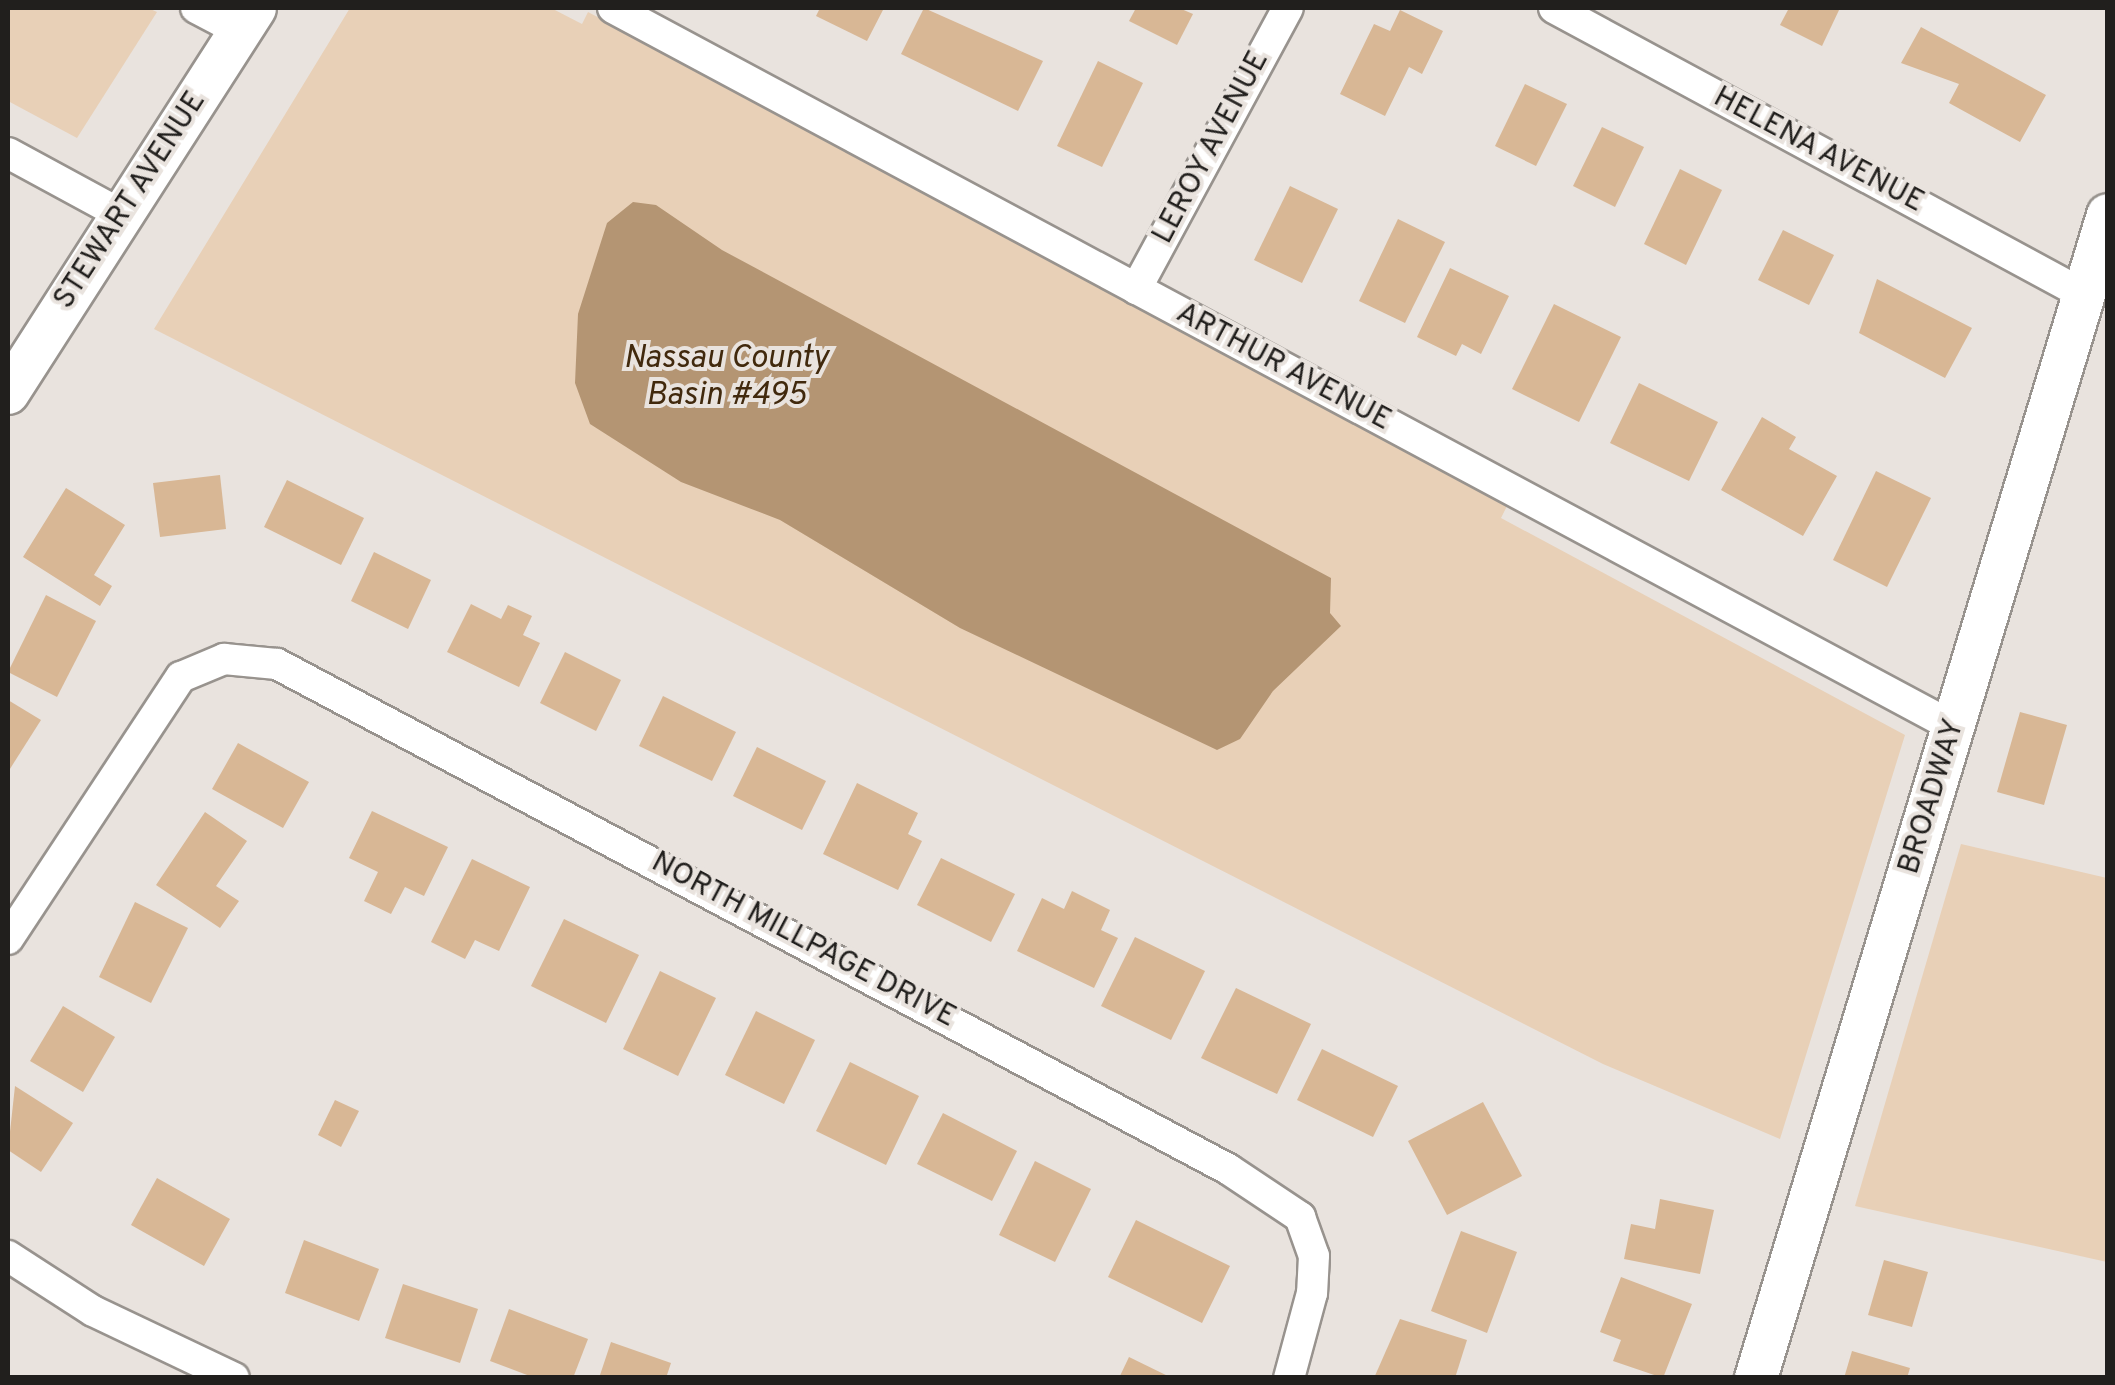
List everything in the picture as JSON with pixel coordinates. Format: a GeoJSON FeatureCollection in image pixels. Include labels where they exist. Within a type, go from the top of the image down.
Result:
{"type":"FeatureCollection","features":[{"type":"Feature","properties":{"kind":"main road","name":"STEWART AVENUE"},"geometry":{"type":"LineString","coordinates":[[8,394],[247,19]]}},
{"type":"Feature","properties":{"kind":"main road","name":"BROADWAY"},"geometry":{"type":"LineString","coordinates":[[1756,1378],[2108,215]]}},
{"type":"Feature","properties":{"kind":"street"},"geometry":{"type":"LineString","coordinates":[[196,8],[247,19]]}},
{"type":"Feature","properties":{"kind":"street","name":"ARTHUR AVENUE"},"geometry":{"type":"LineString","coordinates":[[613,8],[1954,727]]}},
{"type":"Feature","properties":{"kind":"street","name":"LEROY AVENUE"},"geometry":{"type":"LineString","coordinates":[[1136,289],[1288,8]]}},
{"type":"Feature","properties":{"kind":"street","name":"HELENA AVENUE"},"geometry":{"type":"LineString","coordinates":[[1554,8],[2082,294]]}},
{"type":"Feature","properties":{"kind":"street"},"geometry":{"type":"LineString","coordinates":[[8,153],[122,215]]}},
{"type":"Feature","properties":{"kind":"street","name":"NORTH MILLPAGE DRIVE"},"geometry":{"type":"LineString","coordinates":[[8,939],[160,698],[224,658],[278,664],[371,708],[1228,1169],[1300,1216],[1314,1256],[1312,1293],[1289,1378]]}},
{"type":"Feature","properties":{"kind":"street"},"geometry":{"type":"LineString","coordinates":[[8,1256],[93,1311],[234,1378]]}},
{"type":"Feature","properties":{"kind":"shaded area"},"geometry":{"type":"Polygon","coordinates":[[[8,8],[148,8],[157,12],[77,138],[8,101],[8,8]]]}},
{"type":"Feature","properties":{"kind":"shaded area"},"geometry":{"type":"Polygon","coordinates":[[[350,8],[551,8],[582,24],[588,12],[1511,498],[1501,518],[1905,735],[1780,1139],[1603,1064],[154,329],[350,8]]]}},
{"type":"Feature","properties":{"kind":"shaded area"},"geometry":{"type":"Polygon","coordinates":[[[1961,844],[2107,878],[2107,1262],[1855,1206],[1961,844]]]}},
{"type":"Feature","properties":{"kind":"water","name":"Nassau County Basin #495"},"geometry":{"type":"Polygon","coordinates":[[[633,202],[656,205],[722,250],[1331,578],[1330,613],[1341,626],[1273,691],[1240,739],[1217,750],[960,628],[780,520],[681,482],[590,424],[575,383],[578,314],[607,223],[633,202]]]}},
{"type":"Feature","properties":{"kind":"building"},"geometry":{"type":"Polygon","coordinates":[[[820,8],[884,8],[867,41],[816,16],[820,8]]]}},
{"type":"Feature","properties":{"kind":"building"},"geometry":{"type":"Polygon","coordinates":[[[924,8],[1043,61],[1018,111],[901,54],[924,8]]]}},
{"type":"Feature","properties":{"kind":"building"},"geometry":{"type":"Polygon","coordinates":[[[1136,8],[1179,8],[1193,14],[1177,45],[1129,21],[1136,8]]]}},
{"type":"Feature","properties":{"kind":"building"},"geometry":{"type":"Polygon","coordinates":[[[1789,8],[1840,8],[1822,46],[1780,25],[1789,8]]]}},
{"type":"Feature","properties":{"kind":"building"},"geometry":{"type":"Polygon","coordinates":[[[1400,10],[1443,31],[1422,74],[1409,67],[1385,116],[1340,94],[1374,24],[1390,31],[1400,10]]]}},
{"type":"Feature","properties":{"kind":"building"},"geometry":{"type":"Polygon","coordinates":[[[1921,27],[2046,95],[2020,142],[1949,103],[1959,84],[1901,63],[1921,27]]]}},
{"type":"Feature","properties":{"kind":"building"},"geometry":{"type":"Polygon","coordinates":[[[1098,61],[1143,83],[1102,167],[1057,146],[1098,61]]]}},
{"type":"Feature","properties":{"kind":"building"},"geometry":{"type":"Polygon","coordinates":[[[1525,84],[1567,104],[1536,166],[1495,146],[1525,84]]]}},
{"type":"Feature","properties":{"kind":"building"},"geometry":{"type":"Polygon","coordinates":[[[1602,127],[1644,147],[1615,207],[1573,186],[1602,127]]]}},
{"type":"Feature","properties":{"kind":"building"},"geometry":{"type":"Polygon","coordinates":[[[1680,169],[1722,190],[1686,265],[1644,244],[1680,169]]]}},
{"type":"Feature","properties":{"kind":"building"},"geometry":{"type":"Polygon","coordinates":[[[1290,186],[1338,209],[1302,283],[1254,260],[1290,186]]]}},
{"type":"Feature","properties":{"kind":"building"},"geometry":{"type":"Polygon","coordinates":[[[1398,219],[1445,242],[1405,323],[1359,301],[1398,219]]]}},
{"type":"Feature","properties":{"kind":"building"},"geometry":{"type":"Polygon","coordinates":[[[1783,230],[1834,255],[1809,305],[1758,280],[1783,230]]]}},
{"type":"Feature","properties":{"kind":"building"},"geometry":{"type":"Polygon","coordinates":[[[1450,268],[1509,296],[1481,354],[1462,344],[1456,356],[1417,337],[1450,268]]]}},
{"type":"Feature","properties":{"kind":"building"},"geometry":{"type":"Polygon","coordinates":[[[1877,279],[1972,328],[1945,378],[1859,333],[1877,279]]]}},
{"type":"Feature","properties":{"kind":"building"},"geometry":{"type":"Polygon","coordinates":[[[1554,304],[1621,337],[1579,422],[1512,389],[1554,304]]]}},
{"type":"Feature","properties":{"kind":"building"},"geometry":{"type":"Polygon","coordinates":[[[1639,383],[1718,422],[1689,481],[1610,443],[1639,383]]]}},
{"type":"Feature","properties":{"kind":"building"},"geometry":{"type":"Polygon","coordinates":[[[1762,417],[1796,437],[1789,449],[1837,476],[1803,536],[1721,490],[1762,417]]]}},
{"type":"Feature","properties":{"kind":"building"},"geometry":{"type":"Polygon","coordinates":[[[1876,471],[1931,498],[1887,587],[1833,560],[1876,471]]]}},
{"type":"Feature","properties":{"kind":"building"},"geometry":{"type":"Polygon","coordinates":[[[220,475],[226,529],[160,537],[153,483],[220,475]]]}},
{"type":"Feature","properties":{"kind":"building"},"geometry":{"type":"Polygon","coordinates":[[[287,480],[364,518],[341,565],[264,527],[287,480]]]}},
{"type":"Feature","properties":{"kind":"building"},"geometry":{"type":"Polygon","coordinates":[[[66,488],[125,525],[94,575],[112,586],[100,606],[23,557],[66,488]]]}},
{"type":"Feature","properties":{"kind":"building"},"geometry":{"type":"Polygon","coordinates":[[[374,552],[431,580],[408,629],[351,601],[374,552]]]}},
{"type":"Feature","properties":{"kind":"building"},"geometry":{"type":"Polygon","coordinates":[[[46,595],[96,621],[57,697],[8,672],[46,595]]]}},
{"type":"Feature","properties":{"kind":"building"},"geometry":{"type":"Polygon","coordinates":[[[471,604],[501,619],[508,605],[532,616],[523,635],[540,643],[519,687],[447,652],[471,604]]]}},
{"type":"Feature","properties":{"kind":"building"},"geometry":{"type":"Polygon","coordinates":[[[565,652],[621,680],[596,731],[540,703],[565,652]]]}},
{"type":"Feature","properties":{"kind":"building"},"geometry":{"type":"Polygon","coordinates":[[[663,696],[736,732],[712,781],[639,746],[663,696]]]}},
{"type":"Feature","properties":{"kind":"building"},"geometry":{"type":"Polygon","coordinates":[[[8,700],[41,720],[8,772],[8,700]]]}},
{"type":"Feature","properties":{"kind":"building"},"geometry":{"type":"Polygon","coordinates":[[[2020,712],[2067,725],[2044,805],[1997,792],[2020,712]]]}},
{"type":"Feature","properties":{"kind":"building"},"geometry":{"type":"Polygon","coordinates":[[[238,743],[309,782],[283,828],[212,789],[238,743]]]}},
{"type":"Feature","properties":{"kind":"building"},"geometry":{"type":"Polygon","coordinates":[[[757,747],[826,781],[802,830],[733,796],[757,747]]]}},
{"type":"Feature","properties":{"kind":"building"},"geometry":{"type":"Polygon","coordinates":[[[857,783],[918,813],[908,834],[922,841],[898,890],[823,854],[857,783]]]}},
{"type":"Feature","properties":{"kind":"building"},"geometry":{"type":"Polygon","coordinates":[[[372,811],[448,847],[424,896],[405,887],[391,914],[364,901],[378,872],[349,858],[372,811]]]}},
{"type":"Feature","properties":{"kind":"building"},"geometry":{"type":"Polygon","coordinates":[[[205,812],[247,841],[216,886],[239,901],[220,928],[156,885],[205,812]]]}},
{"type":"Feature","properties":{"kind":"building"},"geometry":{"type":"Polygon","coordinates":[[[941,858],[1015,894],[991,942],[917,905],[941,858]]]}},
{"type":"Feature","properties":{"kind":"building"},"geometry":{"type":"Polygon","coordinates":[[[472,859],[530,887],[499,951],[475,940],[465,959],[431,942],[472,859]]]}},
{"type":"Feature","properties":{"kind":"building"},"geometry":{"type":"Polygon","coordinates":[[[1072,891],[1110,910],[1101,930],[1118,938],[1094,988],[1017,951],[1042,898],[1064,909],[1072,891]]]}},
{"type":"Feature","properties":{"kind":"building"},"geometry":{"type":"Polygon","coordinates":[[[135,902],[188,928],[151,1003],[99,977],[135,902]]]}},
{"type":"Feature","properties":{"kind":"building"},"geometry":{"type":"Polygon","coordinates":[[[564,919],[639,955],[606,1023],[531,986],[564,919]]]}},
{"type":"Feature","properties":{"kind":"building"},"geometry":{"type":"Polygon","coordinates":[[[1135,937],[1205,971],[1171,1040],[1101,1006],[1135,937]]]}},
{"type":"Feature","properties":{"kind":"building"},"geometry":{"type":"Polygon","coordinates":[[[660,971],[716,998],[678,1076],[623,1049],[660,971]]]}},
{"type":"Feature","properties":{"kind":"building"},"geometry":{"type":"Polygon","coordinates":[[[1236,988],[1311,1024],[1277,1094],[1201,1058],[1236,988]]]}},
{"type":"Feature","properties":{"kind":"building"},"geometry":{"type":"Polygon","coordinates":[[[63,1006],[115,1037],[83,1092],[30,1061],[63,1006]]]}},
{"type":"Feature","properties":{"kind":"building"},"geometry":{"type":"Polygon","coordinates":[[[756,1011],[815,1040],[784,1104],[725,1075],[756,1011]]]}},
{"type":"Feature","properties":{"kind":"building"},"geometry":{"type":"Polygon","coordinates":[[[1322,1049],[1398,1086],[1373,1137],[1297,1100],[1322,1049]]]}},
{"type":"Feature","properties":{"kind":"building"},"geometry":{"type":"Polygon","coordinates":[[[850,1062],[919,1096],[886,1165],[816,1131],[850,1062]]]}},
{"type":"Feature","properties":{"kind":"building"},"geometry":{"type":"Polygon","coordinates":[[[15,1086],[73,1123],[41,1172],[8,1150],[15,1086]]]}},
{"type":"Feature","properties":{"kind":"building"},"geometry":{"type":"Polygon","coordinates":[[[335,1100],[359,1111],[341,1147],[318,1135],[335,1100]]]}},
{"type":"Feature","properties":{"kind":"building"},"geometry":{"type":"Polygon","coordinates":[[[1483,1102],[1522,1176],[1447,1215],[1408,1141],[1483,1102]]]}},
{"type":"Feature","properties":{"kind":"building"},"geometry":{"type":"Polygon","coordinates":[[[943,1113],[1017,1151],[992,1201],[917,1164],[943,1113]]]}},
{"type":"Feature","properties":{"kind":"building"},"geometry":{"type":"Polygon","coordinates":[[[1035,1161],[1091,1189],[1055,1262],[999,1235],[1035,1161]]]}},
{"type":"Feature","properties":{"kind":"building"},"geometry":{"type":"Polygon","coordinates":[[[157,1178],[230,1219],[204,1266],[131,1225],[157,1178]]]}},
{"type":"Feature","properties":{"kind":"building"},"geometry":{"type":"Polygon","coordinates":[[[1660,1199],[1714,1210],[1700,1274],[1624,1259],[1631,1224],[1655,1229],[1660,1199]]]}},
{"type":"Feature","properties":{"kind":"building"},"geometry":{"type":"Polygon","coordinates":[[[1136,1220],[1230,1266],[1202,1323],[1108,1277],[1136,1220]]]}},
{"type":"Feature","properties":{"kind":"building"},"geometry":{"type":"Polygon","coordinates":[[[1461,1231],[1517,1252],[1487,1333],[1431,1311],[1461,1231]]]}},
{"type":"Feature","properties":{"kind":"building"},"geometry":{"type":"Polygon","coordinates":[[[304,1240],[379,1269],[359,1321],[285,1293],[304,1240]]]}},
{"type":"Feature","properties":{"kind":"building"},"geometry":{"type":"Polygon","coordinates":[[[1884,1260],[1928,1272],[1912,1327],[1868,1315],[1884,1260]]]}},
{"type":"Feature","properties":{"kind":"building"},"geometry":{"type":"Polygon","coordinates":[[[1621,1277],[1692,1304],[1663,1378],[1613,1361],[1621,1340],[1600,1332],[1621,1277]]]}},
{"type":"Feature","properties":{"kind":"building"},"geometry":{"type":"Polygon","coordinates":[[[403,1284],[478,1309],[460,1363],[385,1338],[403,1284]]]}},
{"type":"Feature","properties":{"kind":"building"},"geometry":{"type":"Polygon","coordinates":[[[509,1309],[588,1339],[573,1378],[535,1378],[490,1361],[509,1309]]]}},
{"type":"Feature","properties":{"kind":"building"},"geometry":{"type":"Polygon","coordinates":[[[1400,1319],[1467,1340],[1455,1378],[1374,1378],[1400,1319]]]}},
{"type":"Feature","properties":{"kind":"building"},"geometry":{"type":"Polygon","coordinates":[[[611,1342],[671,1363],[666,1378],[599,1378],[611,1342]]]}},
{"type":"Feature","properties":{"kind":"building"},"geometry":{"type":"Polygon","coordinates":[[[1852,1351],[1910,1368],[1907,1378],[1844,1378],[1852,1351]]]}},
{"type":"Feature","properties":{"kind":"building"},"geometry":{"type":"Polygon","coordinates":[[[1129,1357],[1172,1378],[1119,1378],[1129,1357]]]}}]}
